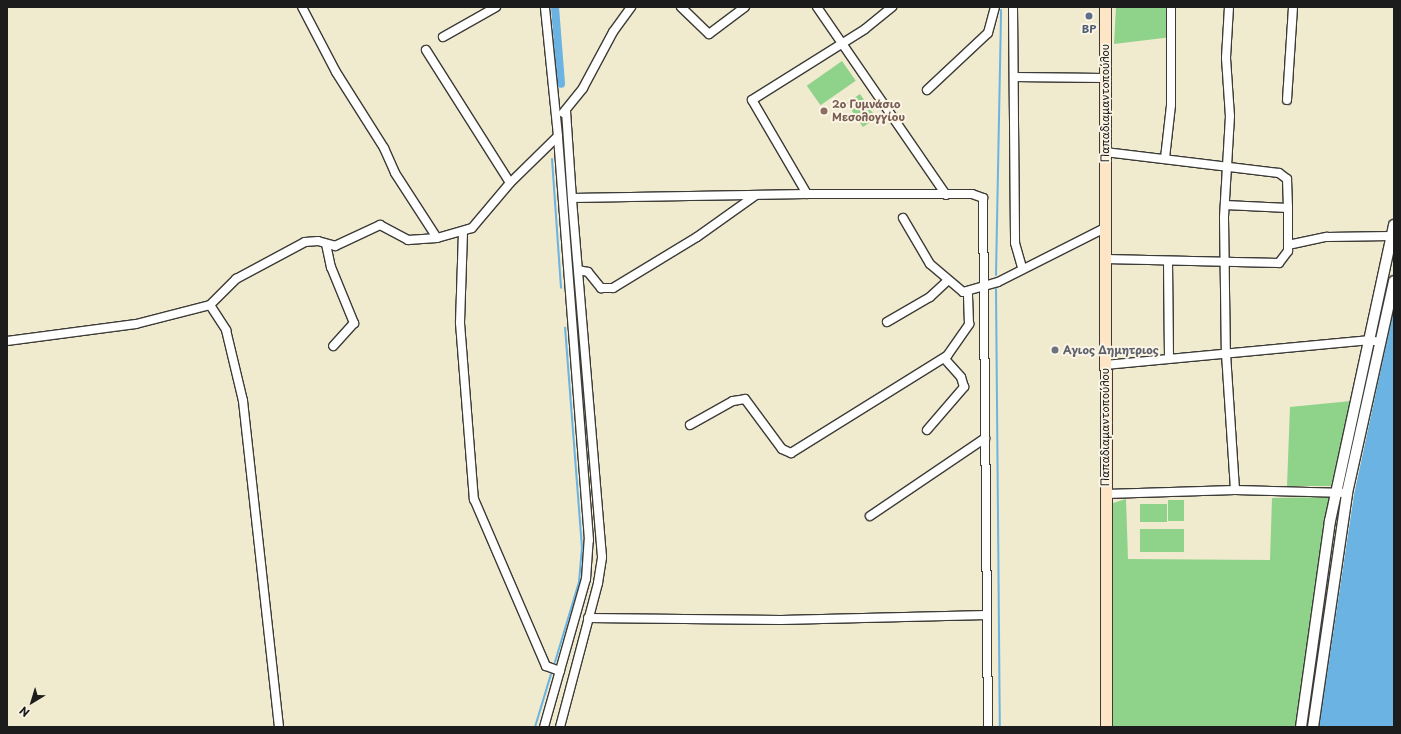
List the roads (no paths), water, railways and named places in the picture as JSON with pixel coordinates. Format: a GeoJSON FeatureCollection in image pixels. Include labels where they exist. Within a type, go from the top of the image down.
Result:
{"type":"FeatureCollection","features":[{"type":"Feature","properties":{"kind":"main road","name":"Παπαδιαμαντοπούλου"},"geometry":{"type":"LineString","coordinates":[[1105,7],[1106,727]]}},
{"type":"Feature","properties":{"kind":"street"},"geometry":{"type":"LineString","coordinates":[[302,7],[336,72],[386,151],[395,173],[437,238]]}},
{"type":"Feature","properties":{"kind":"street"},"geometry":{"type":"LineString","coordinates":[[443,36],[496,7]]}},
{"type":"Feature","properties":{"kind":"street"},"geometry":{"type":"LineString","coordinates":[[545,7],[557,119],[589,540],[586,580],[545,727]]}},
{"type":"Feature","properties":{"kind":"street"},"geometry":{"type":"LineString","coordinates":[[557,119],[566,111],[631,7]]}},
{"type":"Feature","properties":{"kind":"street"},"geometry":{"type":"LineString","coordinates":[[681,7],[709,34],[745,7]]}},
{"type":"Feature","properties":{"kind":"street"},"geometry":{"type":"LineString","coordinates":[[817,7],[946,194]]}},
{"type":"Feature","properties":{"kind":"street"},"geometry":{"type":"LineString","coordinates":[[807,194],[752,102],[757,95],[843,43],[892,7]]}},
{"type":"Feature","properties":{"kind":"street"},"geometry":{"type":"LineString","coordinates":[[926,90],[988,33],[995,7]]}},
{"type":"Feature","properties":{"kind":"street"},"geometry":{"type":"LineString","coordinates":[[1013,7],[1015,243],[1022,268]]}},
{"type":"Feature","properties":{"kind":"street"},"geometry":{"type":"LineString","coordinates":[[1165,158],[1171,105],[1171,7]]}},
{"type":"Feature","properties":{"kind":"street"},"geometry":{"type":"LineString","coordinates":[[1229,7],[1225,205],[1227,264],[1226,354],[1235,490]]}},
{"type":"Feature","properties":{"kind":"street"},"geometry":{"type":"LineString","coordinates":[[1287,100],[1293,7]]}},
{"type":"Feature","properties":{"kind":"street"},"geometry":{"type":"LineString","coordinates":[[426,50],[510,183]]}},
{"type":"Feature","properties":{"kind":"street"},"geometry":{"type":"LineString","coordinates":[[1014,77],[1104,78]]}},
{"type":"Feature","properties":{"kind":"street"},"geometry":{"type":"LineString","coordinates":[[560,727],[598,584],[601,551],[566,111]]}},
{"type":"Feature","properties":{"kind":"street"},"geometry":{"type":"LineString","coordinates":[[7,341],[136,324],[210,305],[236,279],[287,249],[311,241],[340,245],[380,225],[408,240],[437,238],[463,232],[481,219],[510,183],[558,136]]}},
{"type":"Feature","properties":{"kind":"street"},"geometry":{"type":"LineString","coordinates":[[1105,152],[1227,165],[1284,175],[1288,208],[1288,245],[1286,254],[1278,263],[1227,264],[1105,259]]}},
{"type":"Feature","properties":{"kind":"street"},"geometry":{"type":"LineString","coordinates":[[572,198],[807,194],[975,194],[982,198],[988,727]]}},
{"type":"Feature","properties":{"kind":"street"},"geometry":{"type":"LineString","coordinates":[[578,270],[588,272],[601,288],[613,288],[697,237],[756,195]]}},
{"type":"Feature","properties":{"kind":"street"},"geometry":{"type":"LineString","coordinates":[[1225,205],[1288,208]]}},
{"type":"Feature","properties":{"kind":"street"},"geometry":{"type":"LineString","coordinates":[[904,218],[927,261],[959,291],[968,292],[984,286],[1105,228]]}},
{"type":"Feature","properties":{"kind":"street"},"geometry":{"type":"LineString","coordinates":[[1301,727],[1336,492],[1394,225]]}},
{"type":"Feature","properties":{"kind":"street"},"geometry":{"type":"LineString","coordinates":[[463,232],[460,323],[474,498],[546,666],[560,671]]}},
{"type":"Feature","properties":{"kind":"street"},"geometry":{"type":"LineString","coordinates":[[1288,245],[1327,237],[1391,236]]}},
{"type":"Feature","properties":{"kind":"street"},"geometry":{"type":"LineString","coordinates":[[326,244],[331,266],[354,322],[333,346]]}},
{"type":"Feature","properties":{"kind":"street"},"geometry":{"type":"LineString","coordinates":[[1168,262],[1168,358]]}},
{"type":"Feature","properties":{"kind":"street"},"geometry":{"type":"LineString","coordinates":[[887,322],[930,297],[947,281]]}},
{"type":"Feature","properties":{"kind":"street"},"geometry":{"type":"LineString","coordinates":[[1313,727],[1346,493],[1394,281]]}},
{"type":"Feature","properties":{"kind":"street"},"geometry":{"type":"LineString","coordinates":[[690,425],[733,401],[745,399],[782,449],[791,453],[944,358],[968,326],[968,292]]}},
{"type":"Feature","properties":{"kind":"street"},"geometry":{"type":"LineString","coordinates":[[210,305],[226,330],[243,396],[278,727]]}},
{"type":"Feature","properties":{"kind":"street"},"geometry":{"type":"LineString","coordinates":[[1105,365],[1368,340],[1380,342]]}},
{"type":"Feature","properties":{"kind":"street"},"geometry":{"type":"LineString","coordinates":[[927,430],[964,387],[961,377],[944,358]]}},
{"type":"Feature","properties":{"kind":"street"},"geometry":{"type":"LineString","coordinates":[[870,516],[985,438]]}},
{"type":"Feature","properties":{"kind":"street"},"geometry":{"type":"LineString","coordinates":[[1106,494],[1235,490],[1346,493]]}},
{"type":"Feature","properties":{"kind":"street"},"geometry":{"type":"LineString","coordinates":[[588,618],[780,620],[987,615]]}},
{"type":"Feature","properties":{"kind":"water"},"geometry":{"type":"Polygon","coordinates":[[[1394,308],[1394,727],[1319,727],[1354,495],[1394,308]]]}},
{"type":"Feature","properties":{"kind":"waterway"},"geometry":{"type":"LineString","coordinates":[[555,7],[561,84]]}},
{"type":"Feature","properties":{"kind":"waterway"},"geometry":{"type":"LineString","coordinates":[[996,275],[1001,10]]}},
{"type":"Feature","properties":{"kind":"waterway"},"geometry":{"type":"LineString","coordinates":[[552,159],[561,288]]}},
{"type":"Feature","properties":{"kind":"waterway"},"geometry":{"type":"LineString","coordinates":[[996,289],[1000,727]]}},
{"type":"Feature","properties":{"kind":"waterway"},"geometry":{"type":"LineString","coordinates":[[555,662],[579,582],[582,548],[565,328]]}},
{"type":"Feature","properties":{"kind":"waterway"},"geometry":{"type":"LineString","coordinates":[[535,727],[551,674]]}},
{"type":"Feature","properties":{"kind":"place","name":"BP"},"geometry":{"type":"Point","coordinates":[1089,16]}},
{"type":"Feature","properties":{"kind":"place","name":"2ο Γυμνάσιο Μεσολογγίου"},"geometry":{"type":"Point","coordinates":[824,111]}},
{"type":"Feature","properties":{"kind":"place","name":"Αγιος Δημητριος"},"geometry":{"type":"Point","coordinates":[1055,350]}}]}
